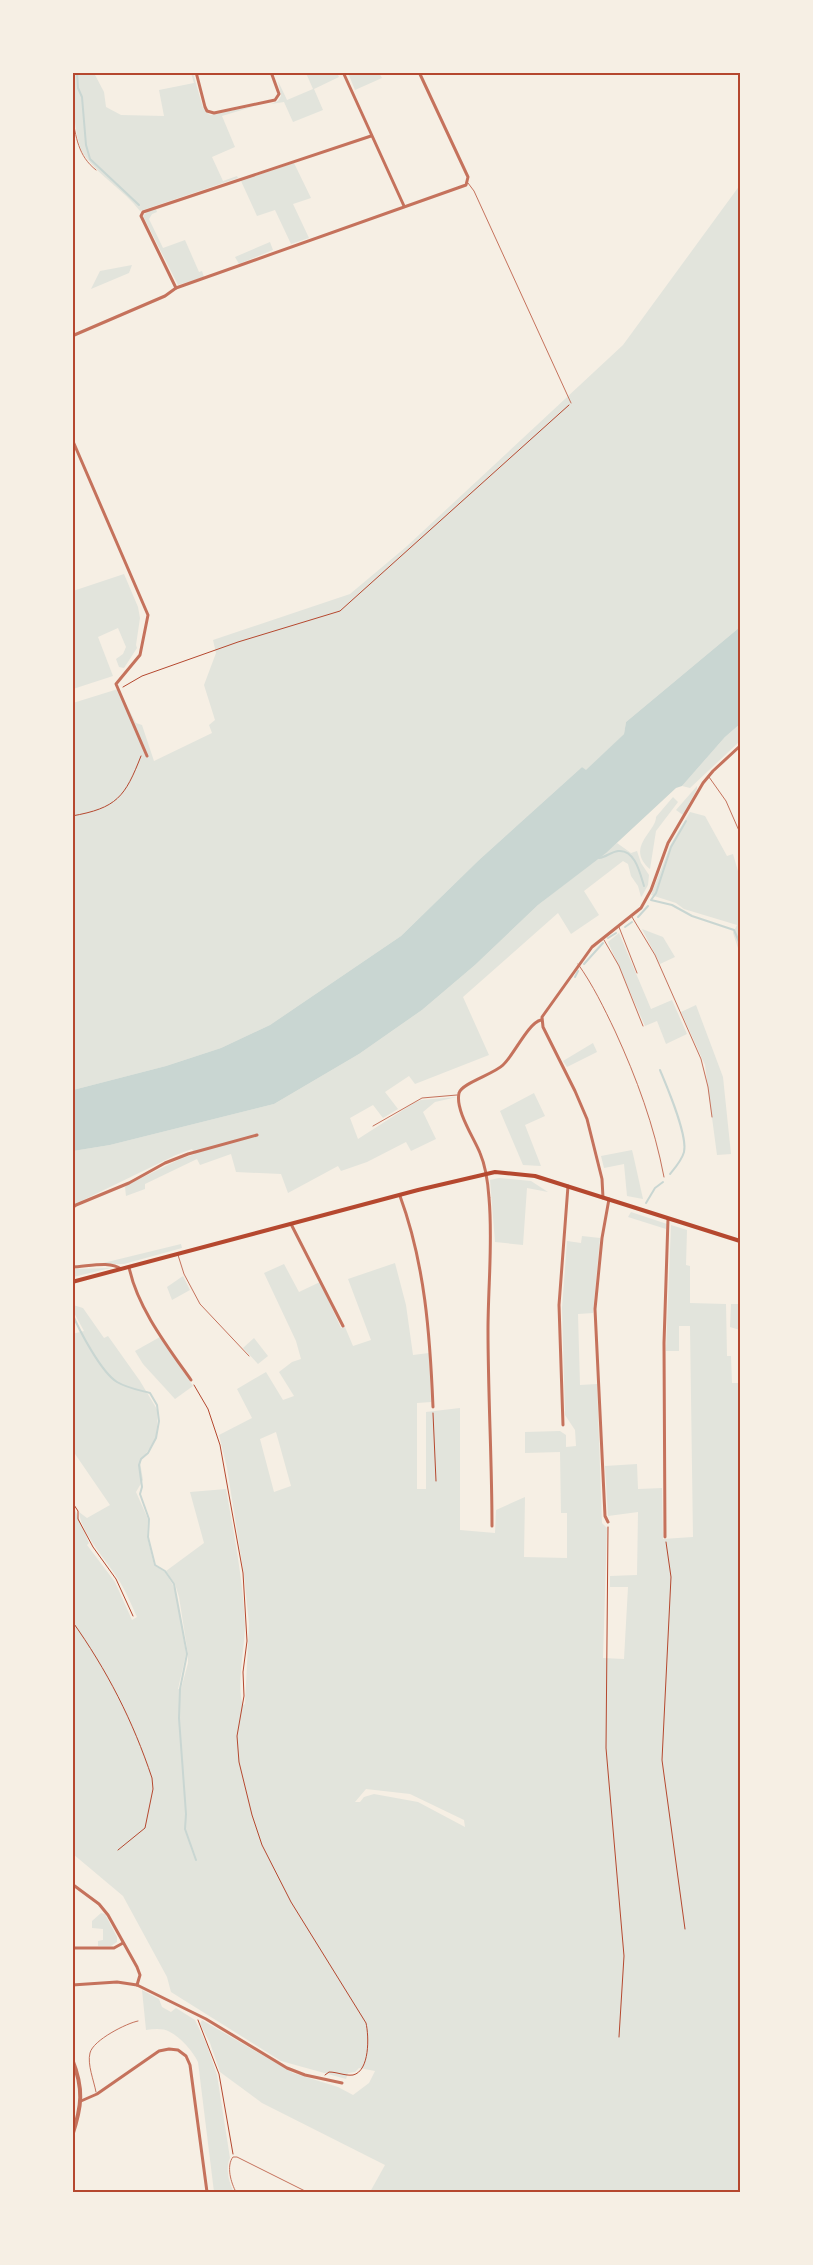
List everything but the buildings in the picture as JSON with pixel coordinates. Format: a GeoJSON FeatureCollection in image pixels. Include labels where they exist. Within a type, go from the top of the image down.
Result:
{"type":"FeatureCollection","features":[{"type":"Feature","properties":{"kind":"main road"},"geometry":{"type":"LineString","coordinates":[[72,1282],[486,1173],[522,1173],[740,1241]]}},
{"type":"Feature","properties":{"kind":"street"},"geometry":{"type":"LineString","coordinates":[[196,72],[205,107],[207,111],[214,113],[275,100],[279,94],[271,72]]}},
{"type":"Feature","properties":{"kind":"street"},"geometry":{"type":"LineString","coordinates":[[343,72],[404,206]]}},
{"type":"Feature","properties":{"kind":"street"},"geometry":{"type":"LineString","coordinates":[[72,336],[165,296],[176,288],[192,284],[468,183],[468,178],[419,72]]}},
{"type":"Feature","properties":{"kind":"street"},"geometry":{"type":"LineString","coordinates":[[176,288],[141,216],[142,212],[371,136]]}},
{"type":"Feature","properties":{"kind":"street"},"geometry":{"type":"LineString","coordinates":[[72,439],[148,615],[140,655],[116,684],[147,756]]}},
{"type":"Feature","properties":{"kind":"street"},"geometry":{"type":"LineString","coordinates":[[492,1526],[492,1463],[488,1371],[491,1240],[489,1197],[481,1154],[463,1116],[459,1095],[462,1089],[468,1085],[501,1068],[516,1051],[532,1026],[541,1020],[544,1012],[578,964],[602,937],[632,918],[647,898],[668,844],[708,776],[740,746]]}},
{"type":"Feature","properties":{"kind":"street"},"geometry":{"type":"LineString","coordinates":[[541,1020],[545,1033],[576,1090],[587,1120],[602,1179],[603,1198]]}},
{"type":"Feature","properties":{"kind":"street"},"geometry":{"type":"LineString","coordinates":[[72,1208],[129,1183],[165,1163],[188,1154],[257,1134]]}},
{"type":"Feature","properties":{"kind":"street"},"geometry":{"type":"LineString","coordinates":[[563,1425],[559,1305],[568,1186]]}},
{"type":"Feature","properties":{"kind":"street"},"geometry":{"type":"LineString","coordinates":[[400,1196],[423,1277],[431,1356],[433,1407]]}},
{"type":"Feature","properties":{"kind":"street"},"geometry":{"type":"LineString","coordinates":[[608,1522],[604,1516],[595,1310],[601,1248],[609,1199]]}},
{"type":"Feature","properties":{"kind":"street"},"geometry":{"type":"LineString","coordinates":[[665,1537],[664,1343],[668,1219]]}},
{"type":"Feature","properties":{"kind":"street"},"geometry":{"type":"LineString","coordinates":[[291,1224],[343,1326]]}},
{"type":"Feature","properties":{"kind":"street"},"geometry":{"type":"LineString","coordinates":[[72,1267],[107,1265],[117,1266],[121,1269]]}},
{"type":"Feature","properties":{"kind":"street"},"geometry":{"type":"LineString","coordinates":[[129,1267],[133,1287],[191,1380]]}},
{"type":"Feature","properties":{"kind":"street"},"geometry":{"type":"LineString","coordinates":[[72,1884],[104,1909],[137,1968],[140,1975],[137,1985]]}},
{"type":"Feature","properties":{"kind":"street"},"geometry":{"type":"LineString","coordinates":[[72,1948],[114,1948],[123,1943]]}},
{"type":"Feature","properties":{"kind":"street"},"geometry":{"type":"LineString","coordinates":[[72,1985],[117,1982],[137,1985],[197,2015],[288,2068],[321,2079],[342,2083]]}},
{"type":"Feature","properties":{"kind":"street"},"geometry":{"type":"LineString","coordinates":[[81,2101],[97,2094],[159,2051],[174,2049],[182,2053],[190,2065],[206,2192]]}},
{"type":"Feature","properties":{"kind":"street"},"geometry":{"type":"LineString","coordinates":[[72,2059],[81,2084],[81,2101],[72,2136]]}},
{"type":"Feature","properties":{"kind":"lane"},"geometry":{"type":"LineString","coordinates":[[72,115],[82,157],[96,170]]}},
{"type":"Feature","properties":{"kind":"lane"},"geometry":{"type":"LineString","coordinates":[[468,183],[474,191],[571,403]]}},
{"type":"Feature","properties":{"kind":"lane"},"geometry":{"type":"LineString","coordinates":[[708,776],[726,801],[740,833]]}},
{"type":"Feature","properties":{"kind":"lane"},"geometry":{"type":"LineString","coordinates":[[632,918],[655,955],[701,1059],[708,1087],[712,1117]]}},
{"type":"Feature","properties":{"kind":"lane"},"geometry":{"type":"LineString","coordinates":[[618,926],[637,974]]}},
{"type":"Feature","properties":{"kind":"lane"},"geometry":{"type":"LineString","coordinates":[[602,937],[619,966],[643,1026]]}},
{"type":"Feature","properties":{"kind":"lane"},"geometry":{"type":"LineString","coordinates":[[578,964],[598,996],[632,1068],[654,1130],[664,1177]]}},
{"type":"Feature","properties":{"kind":"lane"},"geometry":{"type":"LineString","coordinates":[[373,1126],[422,1098],[459,1095]]}},
{"type":"Feature","properties":{"kind":"lane"},"geometry":{"type":"LineString","coordinates":[[178,1254],[187,1281],[200,1304],[249,1356]]}},
{"type":"Feature","properties":{"kind":"lane"},"geometry":{"type":"LineString","coordinates":[[97,2094],[90,2058],[92,2048],[119,2029],[138,2021]]}},
{"type":"Feature","properties":{"kind":"lane"},"geometry":{"type":"LineString","coordinates":[[236,2192],[231,2182],[230,2160],[233,2158],[242,2158],[307,2192]]}},
{"type":"Feature","properties":{"kind":"path"},"geometry":{"type":"LineString","coordinates":[[118,689],[142,676],[238,642],[340,611],[571,403]]}},
{"type":"Feature","properties":{"kind":"path"},"geometry":{"type":"LineString","coordinates":[[72,816],[101,810],[114,803],[127,786],[142,753]]}},
{"type":"Feature","properties":{"kind":"path"},"geometry":{"type":"LineString","coordinates":[[191,1380],[208,1409],[220,1445],[242,1573],[247,1641],[243,1672],[244,1696],[238,1736],[239,1762],[252,1814],[262,1845],[287,1895],[366,2023],[368,2032],[369,2046],[358,2073],[352,2075],[329,2072],[321,2079]]}},
{"type":"Feature","properties":{"kind":"path"},"geometry":{"type":"LineString","coordinates":[[433,1407],[436,1481]]}},
{"type":"Feature","properties":{"kind":"path"},"geometry":{"type":"LineString","coordinates":[[72,1502],[82,1526],[116,1579],[133,1616]]}},
{"type":"Feature","properties":{"kind":"path"},"geometry":{"type":"LineString","coordinates":[[608,1522],[606,1748],[624,1956],[619,2037]]}},
{"type":"Feature","properties":{"kind":"path"},"geometry":{"type":"LineString","coordinates":[[665,1537],[671,1577],[662,1760],[685,1929]]}},
{"type":"Feature","properties":{"kind":"path"},"geometry":{"type":"LineString","coordinates":[[72,1621],[115,1688],[130,1719],[152,1778],[154,1789],[145,1828],[118,1850]]}},
{"type":"Feature","properties":{"kind":"path"},"geometry":{"type":"LineString","coordinates":[[197,2015],[219,2074],[233,2158]]}},
{"type":"Feature","properties":{"kind":"shaded area"},"geometry":{"type":"Polygon","coordinates":[[[72,73],[94,73],[104,92],[106,107],[121,115],[164,116],[159,90],[194,83],[191,73],[193,73],[203,108],[210,115],[255,106],[222,116],[235,147],[212,157],[223,181],[237,176],[238,178],[140,211],[127,196],[91,164],[81,149],[74,116],[72,73]]]}},
{"type":"Feature","properties":{"kind":"shaded area"},"geometry":{"type":"Polygon","coordinates":[[[306,73],[337,73],[339,77],[314,89],[323,110],[293,122],[284,102],[271,104],[278,101],[281,96],[278,81],[287,100],[313,89],[306,73]]]}},
{"type":"Feature","properties":{"kind":"shaded area"},"geometry":{"type":"Polygon","coordinates":[[[348,73],[379,73],[382,78],[355,90],[348,73]]]}},
{"type":"Feature","properties":{"kind":"shaded area"},"geometry":{"type":"Polygon","coordinates":[[[294,163],[311,198],[293,204],[309,238],[291,244],[275,210],[257,216],[241,181],[294,163]]]}},
{"type":"Feature","properties":{"kind":"shaded area"},"geometry":{"type":"Polygon","coordinates":[[[740,185],[740,627],[626,722],[624,734],[586,771],[582,767],[479,860],[401,936],[270,1025],[221,1048],[166,1066],[73,1090],[73,703],[118,689],[136,723],[142,725],[154,761],[212,733],[209,725],[215,720],[204,685],[216,653],[213,640],[350,594],[406,547],[623,345],[740,185]]]}},
{"type":"Feature","properties":{"kind":"shaded area"},"geometry":{"type":"Polygon","coordinates":[[[156,209],[157,212],[152,214],[149,219],[163,248],[185,240],[199,272],[202,271],[204,277],[178,285],[143,216],[147,212],[156,209]]]}},
{"type":"Feature","properties":{"kind":"shaded area"},"geometry":{"type":"Polygon","coordinates":[[[270,242],[273,250],[239,264],[235,257],[270,242]]]}},
{"type":"Feature","properties":{"kind":"shaded area"},"geometry":{"type":"Polygon","coordinates":[[[132,265],[129,273],[91,289],[100,271],[132,265]]]}},
{"type":"Feature","properties":{"kind":"shaded area"},"geometry":{"type":"Polygon","coordinates":[[[124,574],[138,607],[140,618],[137,648],[124,668],[119,667],[116,659],[123,654],[126,647],[118,628],[98,637],[113,676],[73,689],[73,591],[124,574]]]}},
{"type":"Feature","properties":{"kind":"shaded area"},"geometry":{"type":"Polygon","coordinates":[[[740,627],[740,724],[725,737],[682,786],[676,788],[606,853],[538,905],[475,965],[422,1010],[359,1054],[274,1104],[110,1145],[73,1151],[73,1090],[166,1066],[221,1048],[270,1025],[401,936],[479,860],[582,767],[586,770],[624,734],[626,722],[740,627]]]}},
{"type":"Feature","properties":{"kind":"shaded area"},"geometry":{"type":"Polygon","coordinates":[[[740,724],[740,741],[690,788],[682,786],[725,737],[740,724]]]}},
{"type":"Feature","properties":{"kind":"shaded area"},"geometry":{"type":"Polygon","coordinates":[[[697,786],[697,789],[683,815],[676,810],[697,786]]]}},
{"type":"Feature","properties":{"kind":"shaded area"},"geometry":{"type":"Polygon","coordinates":[[[673,797],[678,802],[656,831],[650,869],[640,854],[641,847],[655,823],[656,817],[673,797]]]}},
{"type":"Feature","properties":{"kind":"shaded area"},"geometry":{"type":"Polygon","coordinates":[[[690,812],[705,816],[727,856],[733,854],[740,878],[740,954],[733,933],[737,925],[684,909],[676,903],[651,895],[671,844],[690,812]]]}},
{"type":"Feature","properties":{"kind":"shaded area"},"geometry":{"type":"Polygon","coordinates":[[[617,843],[631,853],[637,851],[641,863],[649,875],[648,885],[641,897],[638,886],[631,876],[628,864],[623,861],[584,891],[599,915],[571,934],[558,913],[463,997],[489,1055],[415,1084],[409,1076],[385,1092],[398,1109],[383,1118],[373,1105],[350,1118],[358,1139],[421,1100],[457,1097],[435,1102],[423,1112],[436,1139],[411,1151],[406,1142],[367,1162],[341,1171],[338,1166],[288,1193],[281,1174],[236,1172],[231,1154],[200,1165],[197,1159],[145,1184],[145,1189],[126,1196],[125,1187],[127,1185],[180,1159],[195,1154],[192,1149],[73,1205],[73,1151],[110,1145],[274,1104],[359,1054],[422,1010],[475,965],[538,905],[617,843]]]}},
{"type":"Feature","properties":{"kind":"shaded area"},"geometry":{"type":"Polygon","coordinates":[[[642,929],[663,937],[675,957],[660,964],[642,929]]]}},
{"type":"Feature","properties":{"kind":"shaded area"},"geometry":{"type":"Polygon","coordinates":[[[619,933],[651,1009],[672,1000],[687,1034],[666,1044],[657,1021],[645,1026],[608,942],[619,933]]]}},
{"type":"Feature","properties":{"kind":"shaded area"},"geometry":{"type":"Polygon","coordinates":[[[696,1005],[723,1077],[731,1154],[717,1155],[705,1065],[681,1012],[696,1005]]]}},
{"type":"Feature","properties":{"kind":"shaded area"},"geometry":{"type":"Polygon","coordinates":[[[593,1043],[597,1052],[567,1067],[563,1061],[593,1043]]]}},
{"type":"Feature","properties":{"kind":"shaded area"},"geometry":{"type":"Polygon","coordinates":[[[534,1093],[545,1116],[525,1125],[541,1166],[523,1165],[500,1111],[534,1093]]]}},
{"type":"Feature","properties":{"kind":"shaded area"},"geometry":{"type":"Polygon","coordinates":[[[632,1150],[643,1199],[627,1196],[624,1164],[604,1168],[601,1156],[632,1150]]]}},
{"type":"Feature","properties":{"kind":"shaded area"},"geometry":{"type":"Polygon","coordinates":[[[499,1178],[531,1181],[548,1192],[527,1188],[523,1245],[495,1242],[490,1180],[499,1178]]]}},
{"type":"Feature","properties":{"kind":"shaded area"},"geometry":{"type":"Polygon","coordinates":[[[631,1212],[667,1224],[666,1229],[628,1217],[631,1212]]]}},
{"type":"Feature","properties":{"kind":"shaded area"},"geometry":{"type":"Polygon","coordinates":[[[671,1225],[687,1230],[686,1265],[690,1266],[690,1303],[726,1304],[727,1356],[731,1356],[732,1383],[740,1383],[740,2192],[370,2192],[385,2165],[262,2103],[220,2072],[210,2043],[200,2024],[202,2020],[293,2073],[338,2087],[353,2095],[369,2083],[375,2071],[359,2068],[355,2072],[348,2073],[346,2079],[281,2061],[171,1992],[167,1977],[123,1896],[73,1854],[73,1510],[75,1510],[89,1543],[87,1545],[115,1582],[132,1620],[137,1617],[121,1584],[84,1529],[79,1512],[87,1518],[110,1505],[73,1451],[72,1334],[84,1331],[73,1311],[73,1305],[83,1308],[104,1338],[108,1336],[140,1381],[158,1411],[156,1439],[140,1462],[143,1480],[136,1492],[148,1519],[147,1536],[154,1565],[165,1572],[173,1585],[177,1598],[186,1654],[178,1689],[181,1689],[188,1663],[188,1654],[179,1597],[175,1584],[166,1571],[204,1543],[190,1492],[226,1489],[238,1557],[244,1608],[245,1634],[240,1688],[243,1705],[245,1704],[249,1624],[244,1575],[227,1468],[219,1435],[252,1418],[237,1389],[266,1372],[283,1400],[294,1396],[279,1372],[292,1362],[301,1359],[296,1341],[264,1273],[284,1264],[299,1292],[320,1282],[341,1328],[345,1327],[353,1346],[371,1340],[348,1279],[395,1263],[406,1305],[413,1355],[429,1353],[431,1402],[417,1403],[417,1489],[426,1489],[426,1412],[460,1408],[460,1530],[495,1533],[496,1510],[525,1497],[524,1557],[567,1558],[567,1513],[561,1513],[560,1452],[525,1453],[525,1432],[560,1431],[566,1435],[566,1447],[576,1446],[575,1430],[565,1415],[562,1308],[567,1241],[581,1243],[582,1236],[600,1238],[593,1313],[578,1314],[580,1385],[597,1384],[602,1523],[607,1528],[603,1658],[624,1659],[628,1587],[610,1587],[610,1576],[637,1575],[638,1512],[608,1516],[605,1466],[637,1464],[638,1489],[662,1488],[663,1539],[693,1537],[690,1326],[679,1326],[679,1351],[666,1351],[671,1225]],[[276,1432],[260,1439],[274,1492],[291,1486],[276,1432]],[[366,1789],[355,1802],[360,1802],[364,1797],[374,1794],[418,1802],[465,1827],[464,1820],[410,1794],[366,1789]]]}},
{"type":"Feature","properties":{"kind":"shaded area"},"geometry":{"type":"Polygon","coordinates":[[[181,1244],[182,1248],[124,1264],[99,1264],[181,1244]]]}},
{"type":"Feature","properties":{"kind":"shaded area"},"geometry":{"type":"Polygon","coordinates":[[[111,1268],[73,1277],[73,1269],[111,1268]]]}},
{"type":"Feature","properties":{"kind":"shaded area"},"geometry":{"type":"Polygon","coordinates":[[[183,1276],[190,1290],[172,1300],[167,1287],[183,1276]]]}},
{"type":"Feature","properties":{"kind":"shaded area"},"geometry":{"type":"Polygon","coordinates":[[[731,1304],[740,1304],[740,1330],[730,1327],[731,1304]]]}},
{"type":"Feature","properties":{"kind":"shaded area"},"geometry":{"type":"Polygon","coordinates":[[[160,1337],[193,1386],[175,1399],[143,1364],[135,1351],[160,1337]]]}},
{"type":"Feature","properties":{"kind":"shaded area"},"geometry":{"type":"Polygon","coordinates":[[[254,1338],[268,1356],[258,1364],[243,1348],[254,1338]]]}},
{"type":"Feature","properties":{"kind":"shaded area"},"geometry":{"type":"Polygon","coordinates":[[[101,1913],[105,1914],[117,1937],[117,1942],[111,1946],[98,1946],[98,1941],[103,1940],[103,1929],[92,1928],[92,1921],[101,1913]]]}},
{"type":"Feature","properties":{"kind":"shaded area"},"geometry":{"type":"Polygon","coordinates":[[[142,1990],[159,1999],[162,2007],[171,2012],[176,2008],[195,2020],[207,2045],[217,2075],[230,2158],[228,2175],[234,2192],[214,2192],[198,2062],[190,2049],[174,2034],[161,2029],[146,2030],[142,1990]]]}},
{"type":"Feature","properties":{"kind":"waterway"},"geometry":{"type":"LineString","coordinates":[[77,72],[78,88],[82,97],[86,145],[90,159],[139,205]]}},
{"type":"Feature","properties":{"kind":"waterway"},"geometry":{"type":"LineString","coordinates":[[686,821],[671,847],[656,893],[651,900],[672,905],[692,916],[734,930],[740,944]]}},
{"type":"Feature","properties":{"kind":"waterway"},"geometry":{"type":"LineString","coordinates":[[599,858],[618,851],[624,851],[629,854],[636,863],[644,886]]}},
{"type":"Feature","properties":{"kind":"waterway"},"geometry":{"type":"LineString","coordinates":[[638,917],[648,906]]}},
{"type":"Feature","properties":{"kind":"waterway"},"geometry":{"type":"LineString","coordinates":[[625,927],[632,922]]}},
{"type":"Feature","properties":{"kind":"waterway"},"geometry":{"type":"LineString","coordinates":[[608,938],[616,933]]}},
{"type":"Feature","properties":{"kind":"waterway"},"geometry":{"type":"LineString","coordinates":[[584,964],[603,943]]}},
{"type":"Feature","properties":{"kind":"waterway"},"geometry":{"type":"LineString","coordinates":[[575,977],[578,971]]}},
{"type":"Feature","properties":{"kind":"waterway"},"geometry":{"type":"LineString","coordinates":[[660,1070],[676,1111],[684,1144],[682,1158],[670,1174]]}},
{"type":"Feature","properties":{"kind":"waterway"},"geometry":{"type":"LineString","coordinates":[[646,1203],[655,1188],[663,1182]]}},
{"type":"Feature","properties":{"kind":"waterway"},"geometry":{"type":"LineString","coordinates":[[72,1313],[91,1350],[111,1377],[125,1386],[150,1393],[157,1405],[159,1421],[156,1438],[148,1453],[141,1459],[139,1465],[142,1487],[140,1494],[149,1519],[148,1537],[155,1565],[165,1571],[174,1584],[187,1654],[180,1689],[179,1718],[186,1814],[185,1829],[196,1860]]}}]}
